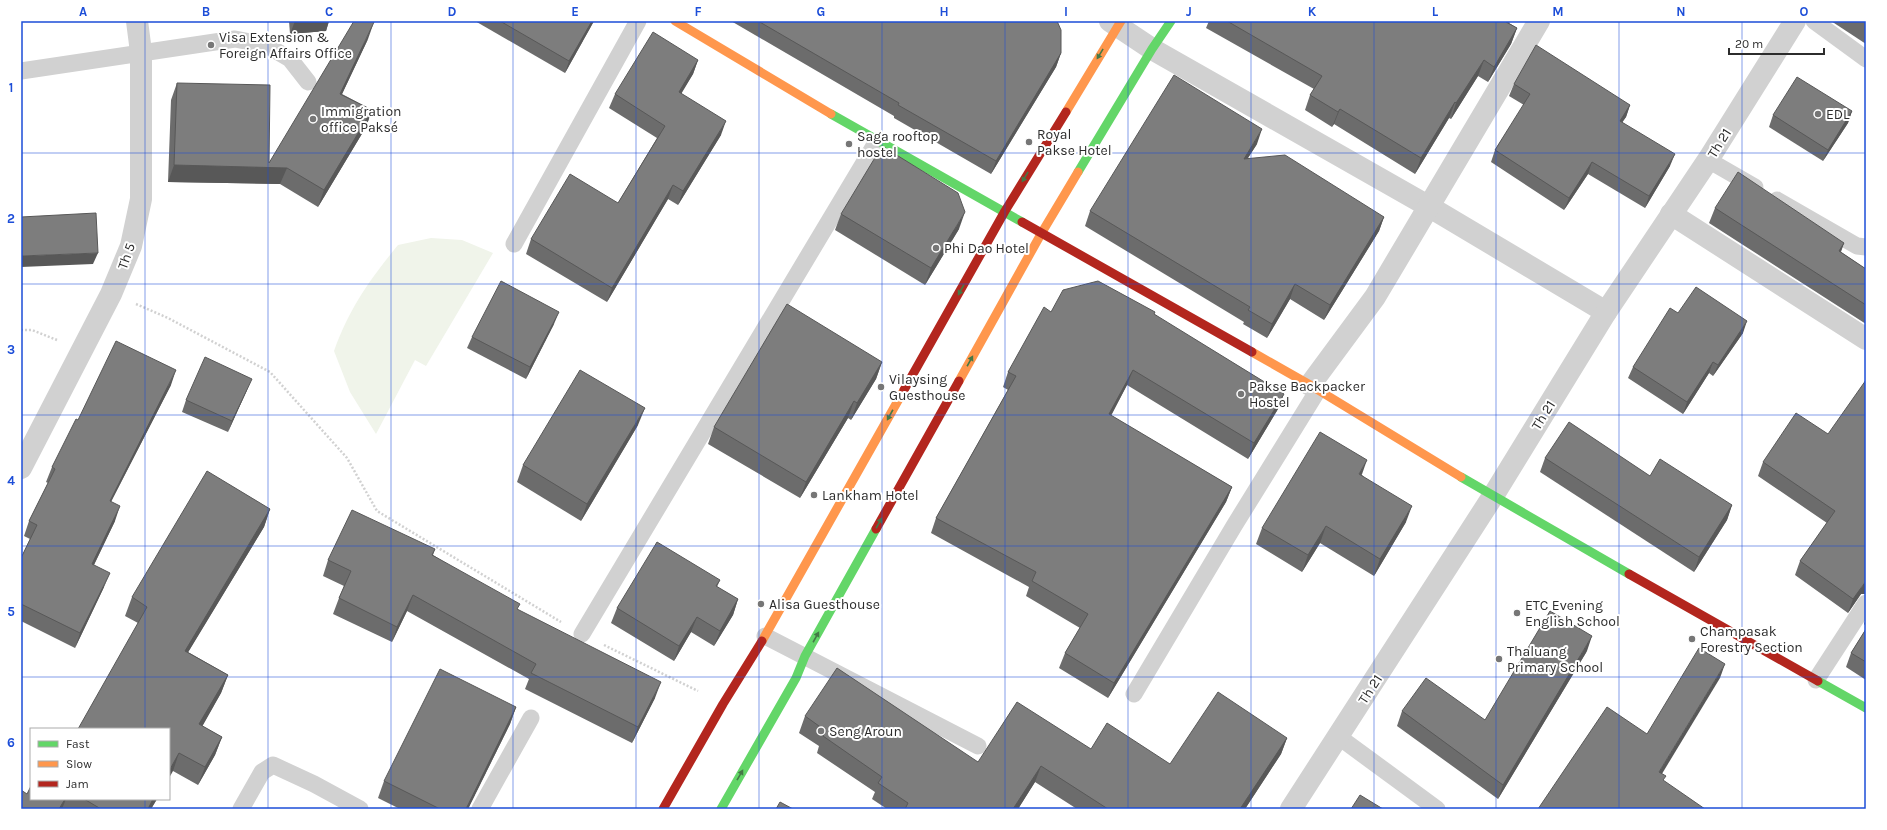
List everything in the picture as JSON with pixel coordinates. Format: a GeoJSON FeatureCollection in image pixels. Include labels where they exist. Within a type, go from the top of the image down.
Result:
{"type":"FeatureCollection","features":[{"type":"Feature","properties":{"kind":"main road"},"geometry":{"type":"LineString","coordinates":[[675,21],[877,141],[1005,211],[1041,234],[1314,388],[1493,496],[1866,708]]}},
{"type":"Feature","properties":{"kind":"main road"},"geometry":{"type":"LineString","coordinates":[[721,809],[796,678],[805,656],[1041,234],[1152,49],[1171,21]]}},
{"type":"Feature","properties":{"kind":"main road"},"geometry":{"type":"LineString","coordinates":[[663,809],[723,704],[765,636],[1005,211],[1116,22]]}},
{"type":"Feature","properties":{"kind":"street","name":"Th 5"},"geometry":{"type":"LineString","coordinates":[[21,468],[81,350],[112,294],[131,246],[141,199],[141,52],[137,21]]}},
{"type":"Feature","properties":{"kind":"street"},"geometry":{"type":"LineString","coordinates":[[1314,388],[1375,297],[1539,21]]}},
{"type":"Feature","properties":{"kind":"street","name":"Th 21"},"geometry":{"type":"LineString","coordinates":[[1291,809],[1339,737],[1493,496],[1606,312],[1708,160],[1795,21]]}},
{"type":"Feature","properties":{"kind":"street"},"geometry":{"type":"LineString","coordinates":[[1116,22],[1152,49],[1428,206],[1606,312]]}},
{"type":"Feature","properties":{"kind":"street"},"geometry":{"type":"LineString","coordinates":[[1671,214],[1866,339]]}},
{"type":"Feature","properties":{"kind":"lane"},"geometry":{"type":"LineString","coordinates":[[514,244],[638,21]]}},
{"type":"Feature","properties":{"kind":"lane"},"geometry":{"type":"LineString","coordinates":[[1814,21],[1866,59]]}},
{"type":"Feature","properties":{"kind":"lane"},"geometry":{"type":"LineString","coordinates":[[21,71],[235,39],[266,45],[290,59],[308,82]]}},
{"type":"Feature","properties":{"kind":"lane"},"geometry":{"type":"LineString","coordinates":[[582,634],[877,141]]}},
{"type":"Feature","properties":{"kind":"lane"},"geometry":{"type":"LineString","coordinates":[[1708,160],[1857,246],[1866,247]]}},
{"type":"Feature","properties":{"kind":"lane"},"geometry":{"type":"LineString","coordinates":[[1134,694],[1314,388]]}},
{"type":"Feature","properties":{"kind":"lane"},"geometry":{"type":"LineString","coordinates":[[1816,680],[1866,603]]}},
{"type":"Feature","properties":{"kind":"lane"},"geometry":{"type":"LineString","coordinates":[[765,636],[978,746]]}},
{"type":"Feature","properties":{"kind":"lane"},"geometry":{"type":"LineString","coordinates":[[480,809],[531,718]]}},
{"type":"Feature","properties":{"kind":"lane"},"geometry":{"type":"LineString","coordinates":[[1339,737],[1438,809]]}},
{"type":"Feature","properties":{"kind":"lane"},"geometry":{"type":"LineString","coordinates":[[241,809],[262,772],[273,765],[360,809]]}},
{"type":"Feature","properties":{"kind":"path"},"geometry":{"type":"LineString","coordinates":[[112,294],[168,318],[270,372],[347,458],[378,511],[582,634],[723,704]]}},
{"type":"Feature","properties":{"kind":"path"},"geometry":{"type":"LineString","coordinates":[[21,330],[32,330],[81,350]]}},
{"type":"Feature","properties":{"kind":"shaded area"},"geometry":{"type":"Polygon","coordinates":[[[431,238],[462,240],[493,253],[426,366],[415,360],[376,434],[350,392],[334,351],[340,335],[361,295],[398,245],[431,238]]]}},
{"type":"Feature","properties":{"kind":"building"},"geometry":{"type":"Polygon","coordinates":[[[354,21],[374,22],[340,94],[372,110],[324,190],[287,168],[174,165],[177,83],[270,85],[269,163],[354,21]]]}},
{"type":"Feature","properties":{"kind":"building"},"geometry":{"type":"Polygon","coordinates":[[[500,21],[592,21],[569,61],[500,21]]]}},
{"type":"Feature","properties":{"kind":"building"},"geometry":{"type":"Polygon","coordinates":[[[758,21],[1057,21],[1061,30],[1061,53],[996,161],[898,105],[899,103],[758,21]]]}},
{"type":"Feature","properties":{"kind":"building"},"geometry":{"type":"Polygon","coordinates":[[[1227,21],[1507,21],[1506,22],[1517,28],[1494,67],[1484,60],[1456,103],[1455,102],[1421,158],[1340,109],[1338,112],[1310,95],[1322,76],[1227,21]]]}},
{"type":"Feature","properties":{"kind":"building"},"geometry":{"type":"Polygon","coordinates":[[[653,32],[698,60],[679,92],[726,121],[683,191],[673,185],[612,288],[531,239],[570,174],[618,203],[665,126],[615,94],[653,32]]]}},
{"type":"Feature","properties":{"kind":"building"},"geometry":{"type":"Polygon","coordinates":[[[1536,45],[1630,105],[1620,121],[1675,154],[1649,196],[1592,162],[1569,198],[1495,150],[1530,94],[1514,84],[1536,45]]]}},
{"type":"Feature","properties":{"kind":"building"},"geometry":{"type":"Polygon","coordinates":[[[1174,75],[1262,129],[1244,159],[1285,155],[1384,217],[1330,305],[1295,284],[1272,324],[1248,310],[1250,307],[1090,211],[1174,75]]]}},
{"type":"Feature","properties":{"kind":"building"},"geometry":{"type":"Polygon","coordinates":[[[1797,77],[1852,111],[1828,150],[1773,115],[1797,77]]]}},
{"type":"Feature","properties":{"kind":"building"},"geometry":{"type":"Polygon","coordinates":[[[882,146],[958,193],[965,212],[931,268],[841,214],[882,146]]]}},
{"type":"Feature","properties":{"kind":"building"},"geometry":{"type":"Polygon","coordinates":[[[1738,172],[1844,243],[1839,251],[1866,269],[1866,305],[1715,208],[1738,172]]]}},
{"type":"Feature","properties":{"kind":"building"},"geometry":{"type":"Polygon","coordinates":[[[96,213],[98,253],[21,256],[21,217],[96,213]]]}},
{"type":"Feature","properties":{"kind":"building"},"geometry":{"type":"Polygon","coordinates":[[[501,281],[559,312],[530,367],[472,337],[501,281]]]}},
{"type":"Feature","properties":{"kind":"building"},"geometry":{"type":"Polygon","coordinates":[[[1098,281],[1155,312],[1154,314],[1284,394],[1254,443],[1133,370],[1109,414],[1232,487],[1114,683],[1065,653],[1088,614],[1032,581],[1036,572],[936,518],[1016,376],[1008,372],[1044,307],[1051,312],[1063,290],[1098,281]]]}},
{"type":"Feature","properties":{"kind":"building"},"geometry":{"type":"Polygon","coordinates":[[[1696,287],[1747,321],[1718,365],[1713,362],[1687,402],[1633,367],[1670,308],[1678,313],[1696,287]]]}},
{"type":"Feature","properties":{"kind":"building"},"geometry":{"type":"Polygon","coordinates":[[[787,304],[882,362],[857,403],[854,401],[806,482],[714,427],[787,304]]]}},
{"type":"Feature","properties":{"kind":"building"},"geometry":{"type":"Polygon","coordinates":[[[116,341],[176,370],[110,501],[120,506],[92,564],[110,573],[80,633],[21,604],[21,558],[37,525],[29,521],[55,469],[52,467],[76,419],[78,420],[116,341]]]}},
{"type":"Feature","properties":{"kind":"building"},"geometry":{"type":"Polygon","coordinates":[[[205,357],[252,379],[232,421],[186,400],[205,357]]]}},
{"type":"Feature","properties":{"kind":"building"},"geometry":{"type":"Polygon","coordinates":[[[580,370],[645,408],[587,504],[523,465],[580,370]]]}},
{"type":"Feature","properties":{"kind":"building"},"geometry":{"type":"Polygon","coordinates":[[[1866,380],[1866,581],[1853,599],[1800,561],[1835,511],[1763,462],[1796,413],[1828,434],[1866,380]]]}},
{"type":"Feature","properties":{"kind":"building"},"geometry":{"type":"Polygon","coordinates":[[[1569,422],[1650,476],[1660,459],[1732,505],[1699,557],[1545,458],[1569,422]]]}},
{"type":"Feature","properties":{"kind":"building"},"geometry":{"type":"Polygon","coordinates":[[[1320,432],[1367,460],[1359,474],[1412,506],[1380,559],[1326,526],[1308,555],[1262,528],[1320,432]]]}},
{"type":"Feature","properties":{"kind":"building"},"geometry":{"type":"Polygon","coordinates":[[[207,471],[270,509],[185,651],[228,675],[199,724],[222,737],[205,767],[179,753],[170,769],[170,728],[79,728],[147,607],[132,597],[207,471]]]}},
{"type":"Feature","properties":{"kind":"building"},"geometry":{"type":"Polygon","coordinates":[[[352,510],[435,549],[432,555],[520,604],[517,609],[661,682],[638,727],[531,673],[536,664],[413,595],[397,627],[339,598],[351,571],[328,560],[352,510]]]}},
{"type":"Feature","properties":{"kind":"building"},"geometry":{"type":"Polygon","coordinates":[[[657,542],[720,580],[716,586],[738,599],[720,631],[697,617],[679,646],[617,608],[657,542]]]}},
{"type":"Feature","properties":{"kind":"building"},"geometry":{"type":"Polygon","coordinates":[[[1550,611],[1592,636],[1503,785],[1402,711],[1426,678],[1485,720],[1550,611]]]}},
{"type":"Feature","properties":{"kind":"building"},"geometry":{"type":"Polygon","coordinates":[[[1866,629],[1866,662],[1851,653],[1866,629]]]}},
{"type":"Feature","properties":{"kind":"building"},"geometry":{"type":"Polygon","coordinates":[[[1699,648],[1725,664],[1659,772],[1666,776],[1663,780],[1705,809],[1538,809],[1607,707],[1647,734],[1699,648]]]}},
{"type":"Feature","properties":{"kind":"building"},"geometry":{"type":"Polygon","coordinates":[[[837,668],[978,762],[1017,702],[1091,749],[1107,723],[1170,764],[1218,692],[1287,738],[1240,809],[1108,809],[1041,766],[1013,809],[905,809],[908,803],[878,783],[882,777],[823,736],[826,731],[805,716],[837,668]]]}},
{"type":"Feature","properties":{"kind":"building"},"geometry":{"type":"Polygon","coordinates":[[[440,669],[516,707],[466,809],[440,809],[384,781],[440,669]]]}},
{"type":"Feature","properties":{"kind":"building"},"geometry":{"type":"Polygon","coordinates":[[[30,788],[30,800],[64,800],[59,809],[21,809],[21,790],[27,794],[30,788]]]}},
{"type":"Feature","properties":{"kind":"building"},"geometry":{"type":"Polygon","coordinates":[[[1360,795],[1383,809],[1351,809],[1360,795]]]}},
{"type":"Feature","properties":{"kind":"building"},"geometry":{"type":"Polygon","coordinates":[[[86,800],[152,800],[148,809],[101,809],[86,800]]]}},
{"type":"Feature","properties":{"kind":"building"},"geometry":{"type":"Polygon","coordinates":[[[780,802],[793,809],[776,809],[780,802]]]}},
{"type":"Feature","properties":{"kind":"traffic: fast"},"geometry":{"type":"LineString","coordinates":[[1078,172],[1152,49],[1171,21]]}},
{"type":"Feature","properties":{"kind":"traffic: fast"},"geometry":{"type":"LineString","coordinates":[[831,114],[1022,222]]}},
{"type":"Feature","properties":{"kind":"traffic: fast"},"geometry":{"type":"LineString","coordinates":[[1461,477],[1629,574]]}},
{"type":"Feature","properties":{"kind":"traffic: fast"},"geometry":{"type":"LineString","coordinates":[[721,809],[796,678],[805,656],[876,529]]}},
{"type":"Feature","properties":{"kind":"traffic: fast"},"geometry":{"type":"LineString","coordinates":[[1818,681],[1866,708]]}},
{"type":"Feature","properties":{"kind":"traffic: slow"},"geometry":{"type":"LineString","coordinates":[[675,21],[831,114]]}},
{"type":"Feature","properties":{"kind":"traffic: slow"},"geometry":{"type":"LineString","coordinates":[[1066,112],[1121,21]]}},
{"type":"Feature","properties":{"kind":"traffic: slow"},"geometry":{"type":"LineString","coordinates":[[959,381],[1041,234],[1078,172]]}},
{"type":"Feature","properties":{"kind":"traffic: slow"},"geometry":{"type":"LineString","coordinates":[[1252,352],[1310,385],[1461,477]]}},
{"type":"Feature","properties":{"kind":"traffic: slow"},"geometry":{"type":"LineString","coordinates":[[762,641],[904,390]]}},
{"type":"Feature","properties":{"kind":"traffic: jam"},"geometry":{"type":"LineString","coordinates":[[904,390],[1005,211],[1066,112]]}},
{"type":"Feature","properties":{"kind":"traffic: jam"},"geometry":{"type":"LineString","coordinates":[[1022,222],[1252,352]]}},
{"type":"Feature","properties":{"kind":"traffic: jam"},"geometry":{"type":"LineString","coordinates":[[876,529],[959,381]]}},
{"type":"Feature","properties":{"kind":"traffic: jam"},"geometry":{"type":"LineString","coordinates":[[1629,574],[1818,681]]}},
{"type":"Feature","properties":{"kind":"traffic: jam"},"geometry":{"type":"LineString","coordinates":[[663,809],[723,704],[762,641]]}},
{"type":"Feature","properties":{"kind":"place","name":"Visa Extension & Foreign Affairs Office"},"geometry":{"type":"Point","coordinates":[211,45]}},
{"type":"Feature","properties":{"kind":"place","name":"EDL"},"geometry":{"type":"Point","coordinates":[1818,114]}},
{"type":"Feature","properties":{"kind":"place","name":"Immigration office Paksé"},"geometry":{"type":"Point","coordinates":[313,119]}},
{"type":"Feature","properties":{"kind":"place","name":"Royal Pakse Hotel"},"geometry":{"type":"Point","coordinates":[1029,142]}},
{"type":"Feature","properties":{"kind":"place","name":"Saga rooftop hostel"},"geometry":{"type":"Point","coordinates":[849,144]}},
{"type":"Feature","properties":{"kind":"place","name":"Phi Dao Hotel"},"geometry":{"type":"Point","coordinates":[936,248]}},
{"type":"Feature","properties":{"kind":"place","name":"Vilaysing Guesthouse"},"geometry":{"type":"Point","coordinates":[881,387]}},
{"type":"Feature","properties":{"kind":"place","name":"Pakse Backpacker Hostel"},"geometry":{"type":"Point","coordinates":[1241,394]}},
{"type":"Feature","properties":{"kind":"place","name":"Lankham Hotel"},"geometry":{"type":"Point","coordinates":[814,495]}},
{"type":"Feature","properties":{"kind":"place","name":"Alisa Guesthouse"},"geometry":{"type":"Point","coordinates":[761,604]}},
{"type":"Feature","properties":{"kind":"place","name":"ETC Evening English School"},"geometry":{"type":"Point","coordinates":[1517,613]}},
{"type":"Feature","properties":{"kind":"place","name":"Champasak Forestry Section"},"geometry":{"type":"Point","coordinates":[1692,639]}},
{"type":"Feature","properties":{"kind":"place","name":"Thaluang Primary School"},"geometry":{"type":"Point","coordinates":[1499,659]}},
{"type":"Feature","properties":{"kind":"place","name":"Seng Aroun"},"geometry":{"type":"Point","coordinates":[821,731]}}]}
